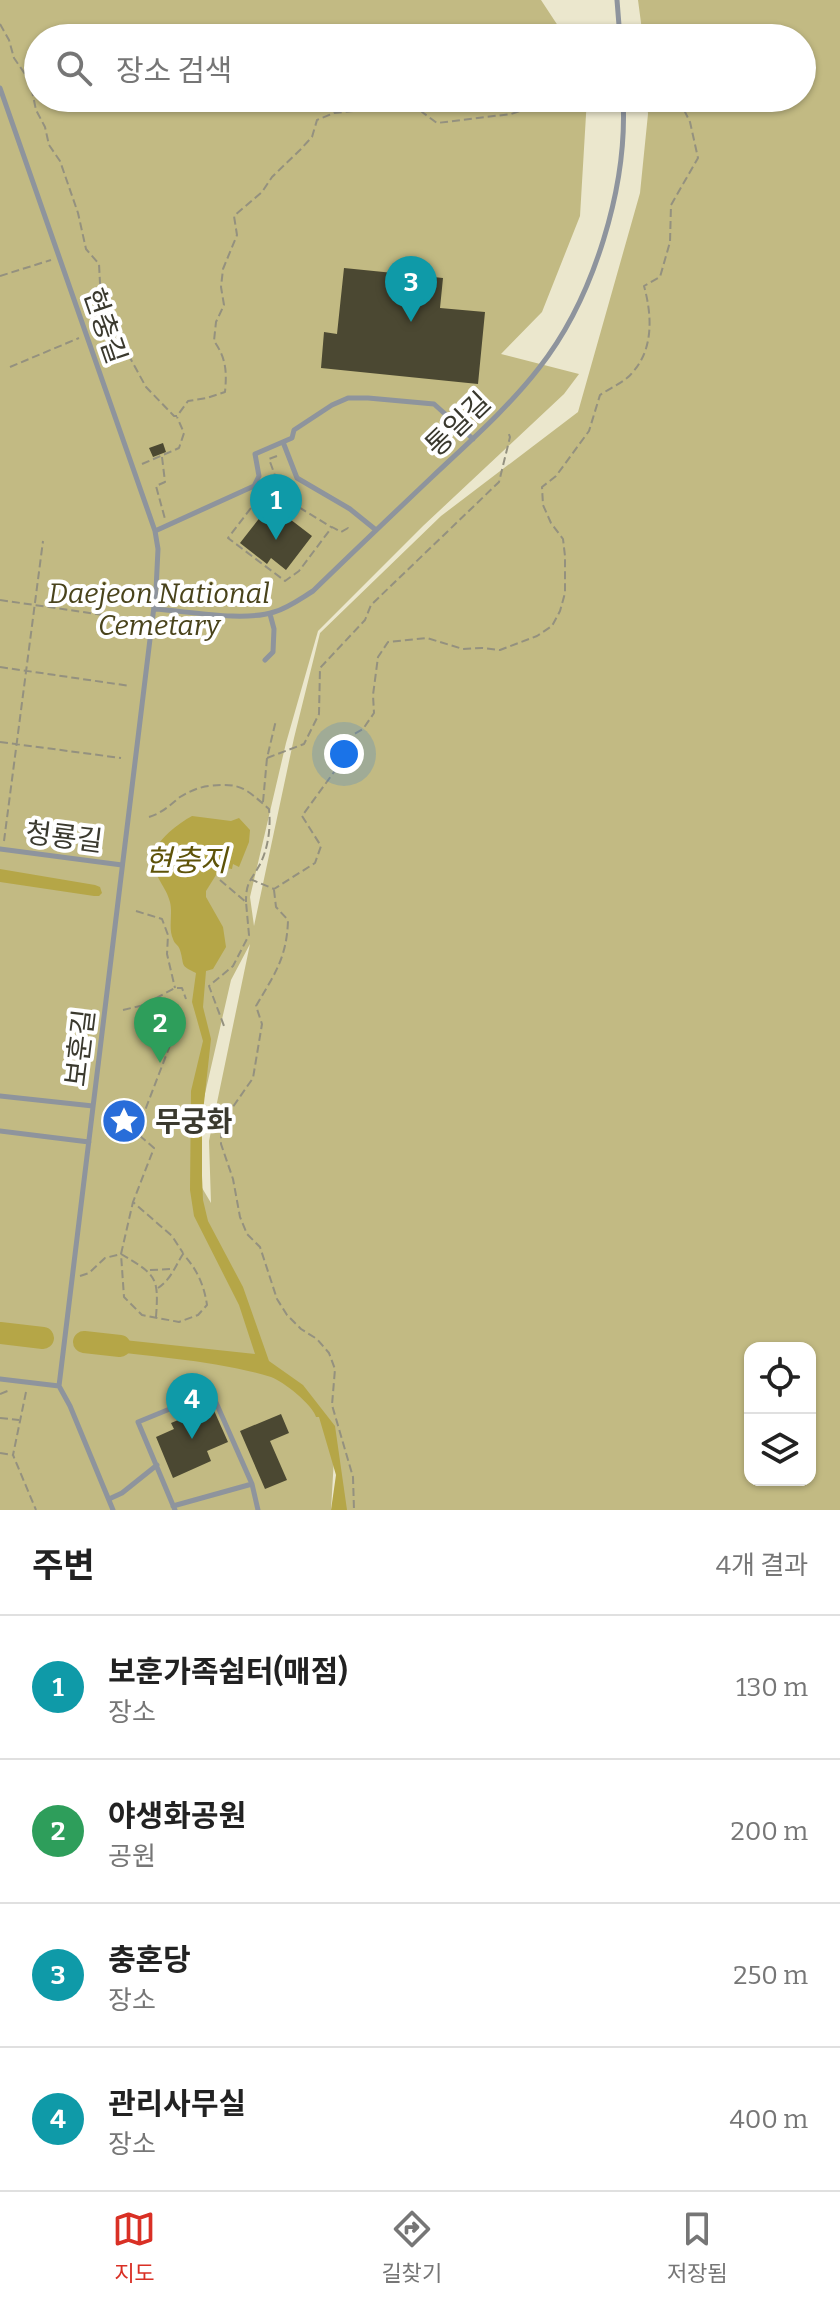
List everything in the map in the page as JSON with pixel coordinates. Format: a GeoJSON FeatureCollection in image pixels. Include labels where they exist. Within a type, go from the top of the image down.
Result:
{"type":"FeatureCollection","features":[{"type":"Feature","properties":{"kind":"lane"},"geometry":{"type":"LineString","coordinates":[[617,0],[619,24]]}},
{"type":"Feature","properties":{"kind":"lane","name":"현충길"},"geometry":{"type":"LineString","coordinates":[[0,88],[155,531],[157,580]]}},
{"type":"Feature","properties":{"kind":"lane","name":"통일길"},"geometry":{"type":"LineString","coordinates":[[154,609],[250,616],[286,608],[313,591],[473,439],[540,366],[559,339],[579,300],[600,251],[614,205],[624,112]]}},
{"type":"Feature","properties":{"kind":"lane"},"geometry":{"type":"LineString","coordinates":[[155,531],[254,486],[259,476],[255,454],[292,438],[294,430],[348,398],[434,404],[473,439]]}},
{"type":"Feature","properties":{"kind":"lane"},"geometry":{"type":"LineString","coordinates":[[283,442],[297,478],[350,509],[376,530]]}},
{"type":"Feature","properties":{"kind":"lane","name":"보훈길"},"geometry":{"type":"LineString","coordinates":[[59,1386],[157,580]]}},
{"type":"Feature","properties":{"kind":"lane"},"geometry":{"type":"LineString","coordinates":[[265,660],[273,652],[274,629],[270,614]]}},
{"type":"Feature","properties":{"kind":"lane","name":"청룡길"},"geometry":{"type":"LineString","coordinates":[[2,849],[122,865]]}},
{"type":"Feature","properties":{"kind":"lane"},"geometry":{"type":"LineString","coordinates":[[0,1096],[93,1106]]}},
{"type":"Feature","properties":{"kind":"lane"},"geometry":{"type":"LineString","coordinates":[[0,1131],[89,1142]]}},
{"type":"Feature","properties":{"kind":"lane"},"geometry":{"type":"LineString","coordinates":[[0,1379],[59,1386],[113,1510]]}},
{"type":"Feature","properties":{"kind":"lane"},"geometry":{"type":"LineString","coordinates":[[252,1484],[174,1508],[138,1422],[199,1397],[214,1398],[252,1484],[258,1510]]}},
{"type":"Feature","properties":{"kind":"lane"},"geometry":{"type":"LineString","coordinates":[[109,1499],[122,1493],[157,1465]]}},
{"type":"Feature","properties":{"kind":"path"},"geometry":{"type":"LineString","coordinates":[[0,24],[14,58],[24,73]]}},
{"type":"Feature","properties":{"kind":"path"},"geometry":{"type":"LineString","coordinates":[[37,112],[49,145],[60,161],[78,213],[86,249],[99,264],[100,283],[115,317],[118,336],[146,387],[177,416],[184,433],[179,448],[133,467]]}},
{"type":"Feature","properties":{"kind":"path"},"geometry":{"type":"LineString","coordinates":[[177,416],[188,401],[225,392],[227,374],[224,356],[214,341],[216,322],[224,305],[221,287],[223,269],[237,235],[234,216],[262,192],[272,177],[312,137],[317,120],[344,112]]}},
{"type":"Feature","properties":{"kind":"path"},"geometry":{"type":"LineString","coordinates":[[422,112],[437,123],[517,112]]}},
{"type":"Feature","properties":{"kind":"path"},"geometry":{"type":"LineString","coordinates":[[274,889],[315,863],[321,846],[302,816],[334,772],[347,738],[363,729],[374,713],[378,657],[388,642],[427,638],[463,649],[500,650],[537,636],[552,626],[560,611],[565,593],[563,539],[543,505],[542,487],[556,476],[589,431],[600,395],[631,375],[643,358],[651,322],[644,286],[660,277],[670,242],[671,205],[698,158],[685,112]]}},
{"type":"Feature","properties":{"kind":"path"},"geometry":{"type":"LineString","coordinates":[[0,276],[51,260]]}},
{"type":"Feature","properties":{"kind":"path"},"geometry":{"type":"LineString","coordinates":[[10,367],[79,338]]}},
{"type":"Feature","properties":{"kind":"path"},"geometry":{"type":"LineString","coordinates":[[267,758],[304,744],[319,714],[320,668],[365,620],[371,605],[499,482],[510,437],[508,432]]}},
{"type":"Feature","properties":{"kind":"path"},"geometry":{"type":"LineString","coordinates":[[162,456],[165,482],[156,486],[166,519]]}},
{"type":"Feature","properties":{"kind":"path"},"geometry":{"type":"LineString","coordinates":[[277,456],[269,459],[281,492],[288,500],[341,532],[348,528],[350,531]]}},
{"type":"Feature","properties":{"kind":"path"},"geometry":{"type":"LineString","coordinates":[[281,492],[267,487],[228,538],[288,586]]}},
{"type":"Feature","properties":{"kind":"path"},"geometry":{"type":"LineString","coordinates":[[288,500],[292,493]]}},
{"type":"Feature","properties":{"kind":"path"},"geometry":{"type":"LineString","coordinates":[[285,581],[299,571],[332,527]]}},
{"type":"Feature","properties":{"kind":"path"},"geometry":{"type":"LineString","coordinates":[[2,849],[43,541]]}},
{"type":"Feature","properties":{"kind":"path"},"geometry":{"type":"LineString","coordinates":[[299,571],[301,577]]}},
{"type":"Feature","properties":{"kind":"path"},"geometry":{"type":"LineString","coordinates":[[0,600],[138,620]]}},
{"type":"Feature","properties":{"kind":"path"},"geometry":{"type":"LineString","coordinates":[[0,667],[130,686]]}},
{"type":"Feature","properties":{"kind":"path"},"geometry":{"type":"LineString","coordinates":[[263,804],[267,758],[276,720]]}},
{"type":"Feature","properties":{"kind":"path"},"geometry":{"type":"LineString","coordinates":[[0,742],[121,758]]}},
{"type":"Feature","properties":{"kind":"path"},"geometry":{"type":"LineString","coordinates":[[149,817],[162,813],[182,795],[202,787],[230,783],[249,792],[269,809],[271,827],[260,865],[246,885],[249,935],[233,966],[209,986],[224,1026]]}},
{"type":"Feature","properties":{"kind":"path"},"geometry":{"type":"LineString","coordinates":[[250,879],[274,889]]}},
{"type":"Feature","properties":{"kind":"path"},"geometry":{"type":"LineString","coordinates":[[220,880],[246,902]]}},
{"type":"Feature","properties":{"kind":"path"},"geometry":{"type":"LineString","coordinates":[[274,889],[276,907],[288,920],[288,939],[283,958],[256,1006],[262,1024],[253,1078],[221,1124],[221,1144],[233,1179],[240,1217],[247,1234],[260,1247],[277,1299],[287,1315],[329,1353],[335,1369],[332,1405],[353,1477],[354,1510]]}},
{"type":"Feature","properties":{"kind":"path"},"geometry":{"type":"LineString","coordinates":[[136,911],[162,919],[168,935],[167,954],[175,988]]}},
{"type":"Feature","properties":{"kind":"path"},"geometry":{"type":"LineString","coordinates":[[123,1010],[144,1005],[175,988],[182,988],[186,999]]}},
{"type":"Feature","properties":{"kind":"path"},"geometry":{"type":"LineString","coordinates":[[133,1202],[172,1236],[194,1266],[207,1305],[198,1315],[179,1322],[142,1315],[124,1297],[121,1254],[133,1202],[154,1148],[139,1135],[144,1113],[172,1040],[144,1005]]}},
{"type":"Feature","properties":{"kind":"path"},"geometry":{"type":"LineString","coordinates":[[72,1278],[89,1273],[105,1258],[121,1254],[149,1270],[173,1269]]}},
{"type":"Feature","properties":{"kind":"path"},"geometry":{"type":"LineString","coordinates":[[158,1288],[170,1280],[183,1254]]}},
{"type":"Feature","properties":{"kind":"path"},"geometry":{"type":"LineString","coordinates":[[149,1270],[158,1288],[156,1317]]}},
{"type":"Feature","properties":{"kind":"path"},"geometry":{"type":"LineString","coordinates":[[0,1394],[10,1390]]}},
{"type":"Feature","properties":{"kind":"path"},"geometry":{"type":"LineString","coordinates":[[26,1392],[13,1455],[36,1510]]}},
{"type":"Feature","properties":{"kind":"path"},"geometry":{"type":"LineString","coordinates":[[0,1418],[20,1420]]}},
{"type":"Feature","properties":{"kind":"path"},"geometry":{"type":"LineString","coordinates":[[0,1453],[13,1455]]}},
{"type":"Feature","properties":{"kind":"green space","name":"Daejeon National Cemetary"},"geometry":{"type":"Polygon","coordinates":[[[0,0],[541,0],[557,24],[24,24],[24,112],[586,112],[580,216],[542,312],[501,354],[579,374],[564,394],[423,526],[318,631],[286,743],[250,897],[254,926],[320,633],[441,516],[578,412],[640,193],[648,112],[816,112],[816,24],[641,24],[638,0],[840,0],[840,1510],[339,1510],[335,1441],[331,1510],[0,1510],[0,0]],[[250,944],[231,980],[193,1146],[192,1171],[211,1203],[209,1141],[250,944]]]}},
{"type":"Feature","properties":{"kind":"water","name":"현충지"},"geometry":{"type":"Polygon","coordinates":[[[192,816],[231,821],[239,818],[250,830],[249,842],[239,867],[233,864],[232,869],[221,867],[206,891],[206,897],[223,927],[226,947],[213,969],[206,971],[203,1007],[211,1039],[202,1121],[203,1200],[208,1221],[243,1287],[269,1361],[303,1385],[335,1426],[347,1510],[331,1510],[336,1475],[319,1417],[283,1383],[271,1377],[227,1367],[93,1349],[90,1342],[96,1337],[255,1354],[239,1305],[194,1216],[190,1190],[191,1091],[203,1041],[192,1002],[196,973],[185,966],[173,939],[170,902],[157,875],[154,855],[163,838],[192,816]]]}},
{"type":"Feature","properties":{"kind":"water"},"geometry":{"type":"Polygon","coordinates":[[[0,869],[95,885],[100,887],[102,893],[94,896],[0,882],[0,869]]]}},
{"type":"Feature","properties":{"kind":"water"},"geometry":{"type":"Polygon","coordinates":[[[0,1328],[29,1331],[37,1338],[34,1341],[0,1339],[0,1328]]]}},
{"type":"Feature","properties":{"kind":"building"},"geometry":{"type":"Polygon","coordinates":[[[344,268],[443,278],[440,308],[485,312],[478,384],[321,368],[324,332],[337,334],[344,268]]]}},
{"type":"Feature","properties":{"kind":"building"},"geometry":{"type":"Polygon","coordinates":[[[163,443],[166,452],[153,457],[149,448],[163,443]]]}},
{"type":"Feature","properties":{"kind":"building"},"geometry":{"type":"Polygon","coordinates":[[[265,511],[277,520],[282,513],[312,536],[286,570],[271,558],[267,564],[240,543],[265,511]]]}},
{"type":"Feature","properties":{"kind":"building"},"geometry":{"type":"Polygon","coordinates":[[[212,1406],[228,1442],[207,1451],[211,1461],[173,1478],[156,1437],[174,1429],[171,1423],[212,1406]]]}},
{"type":"Feature","properties":{"kind":"building"},"geometry":{"type":"Polygon","coordinates":[[[281,1414],[289,1433],[270,1441],[287,1480],[265,1489],[240,1431],[281,1414]]]}},
{"type":"Feature","properties":{"kind":"waterway"},"geometry":{"type":"LineString","coordinates":[[0,1333],[43,1338]]}},
{"type":"Feature","properties":{"kind":"waterway"},"geometry":{"type":"LineString","coordinates":[[84,1342],[120,1346]]}},
{"type":"Feature","properties":{"kind":"place","name":"충혼당"},"geometry":{"type":"Point","coordinates":[411,322]}},
{"type":"Feature","properties":{"kind":"place","name":"보훈가족쉼터(매점)"},"geometry":{"type":"Point","coordinates":[276,540]}},
{"type":"Feature","properties":{"kind":"place","name":"야생화공원"},"geometry":{"type":"Point","coordinates":[160,1063]}},
{"type":"Feature","properties":{"kind":"place","name":"무궁화"},"geometry":{"type":"Point","coordinates":[124,1121]}},
{"type":"Feature","properties":{"kind":"place","name":"관리사무실"},"geometry":{"type":"Point","coordinates":[192,1439]}}]}
